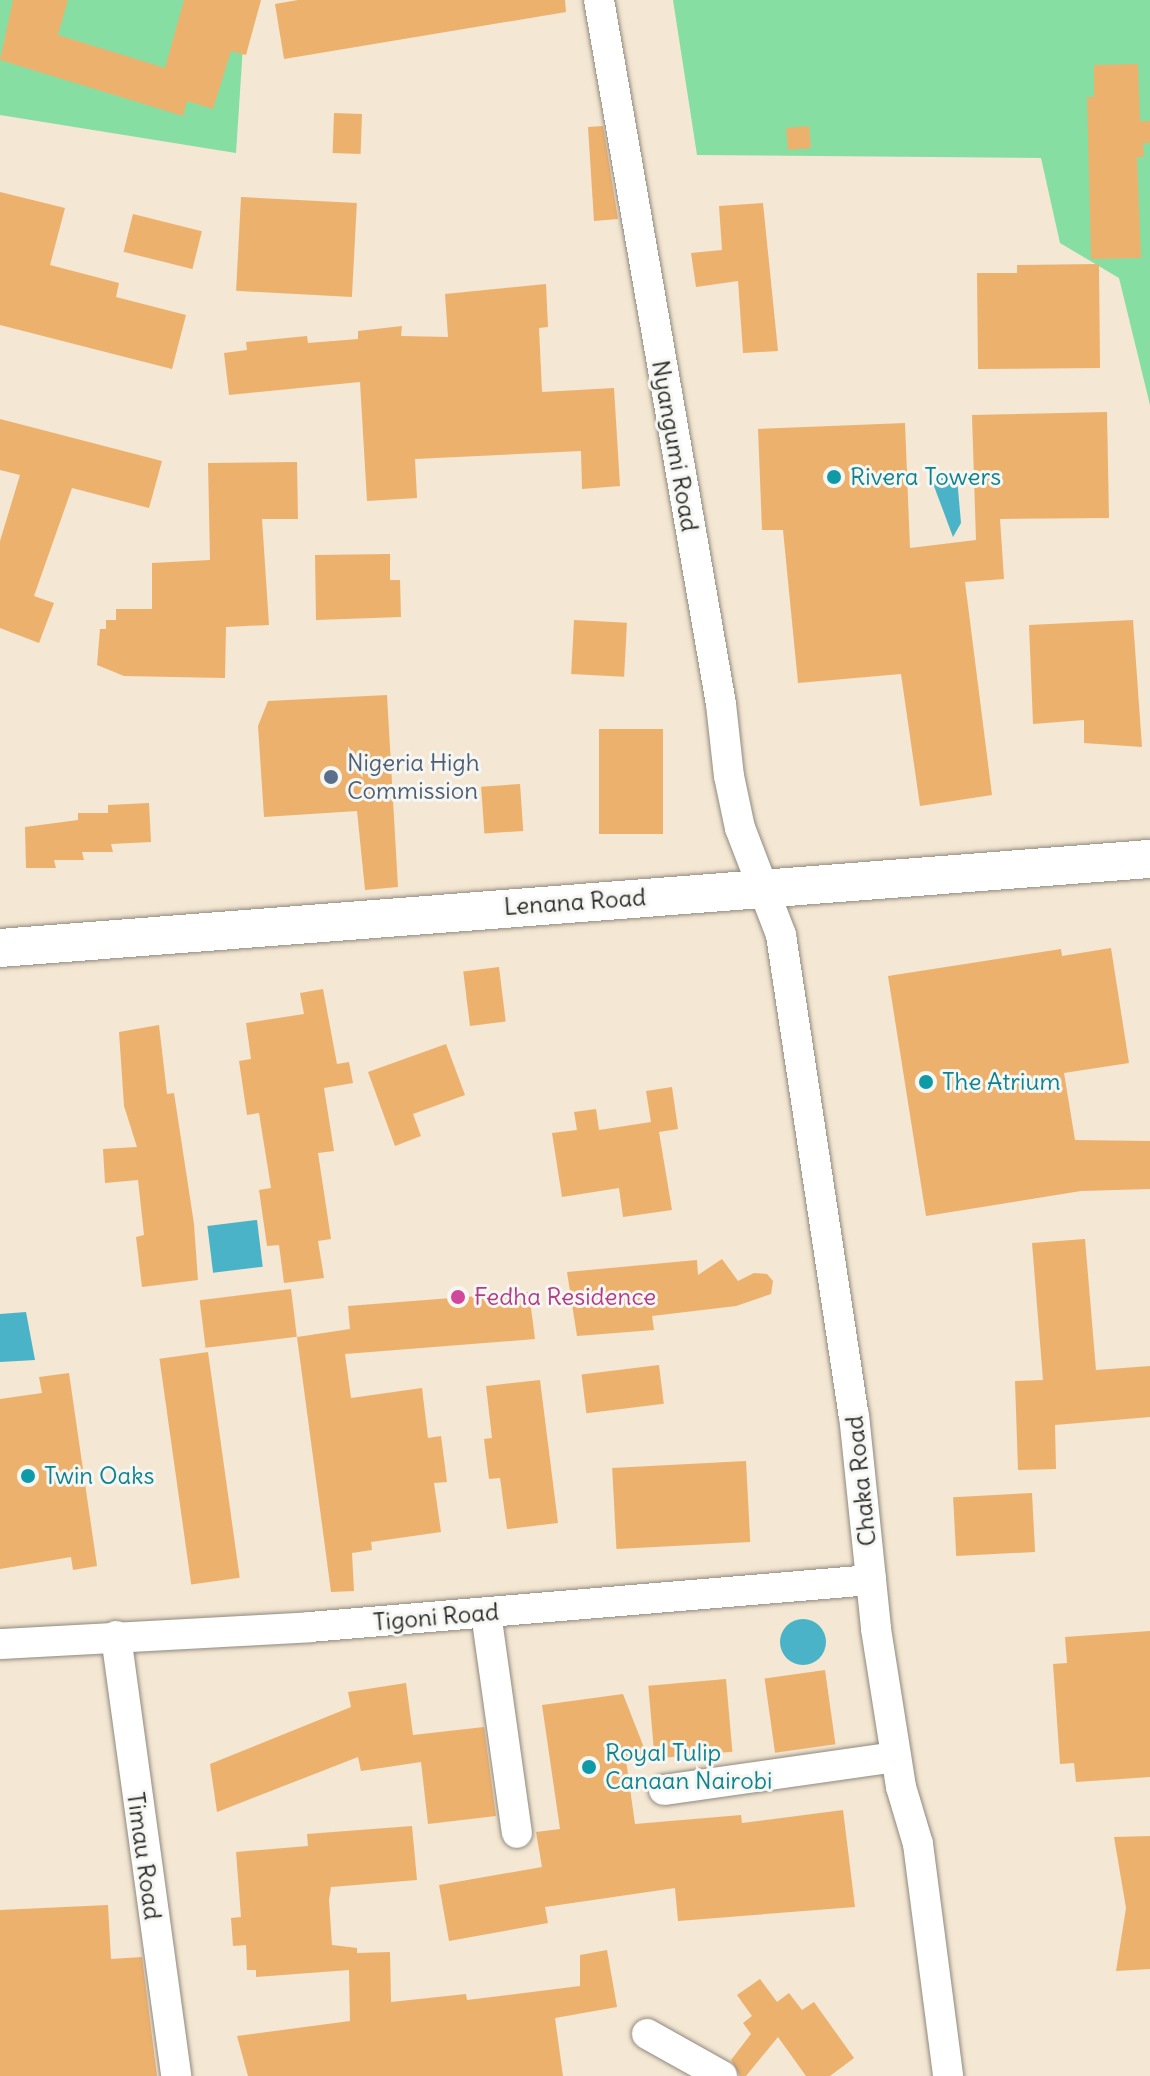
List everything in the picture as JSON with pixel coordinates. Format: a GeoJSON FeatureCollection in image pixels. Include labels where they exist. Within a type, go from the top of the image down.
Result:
{"type":"FeatureCollection","features":[{"type":"Feature","properties":{"kind":"street","name":"Nyangumi Road"},"geometry":{"type":"LineString","coordinates":[[599,0],[721,704],[729,776],[740,828],[766,887]]}},
{"type":"Feature","properties":{"kind":"street","name":"Lenana Road"},"geometry":{"type":"LineString","coordinates":[[0,948],[1150,859]]}},
{"type":"Feature","properties":{"kind":"street","name":"Chaka Road"},"geometry":{"type":"LineString","coordinates":[[766,887],[781,935],[837,1299],[896,1757],[918,1844],[948,2076]]}},
{"type":"Feature","properties":{"kind":"street","name":"Tigoni Road"},"geometry":{"type":"LineString","coordinates":[[0,1644],[486,1613],[871,1580]]}},
{"type":"Feature","properties":{"kind":"street"},"geometry":{"type":"LineString","coordinates":[[486,1613],[517,1833]]}},
{"type":"Feature","properties":{"kind":"street","name":"Timau Road"},"geometry":{"type":"LineString","coordinates":[[116,1636],[176,2076]]}},
{"type":"Feature","properties":{"kind":"street"},"geometry":{"type":"LineString","coordinates":[[664,1790],[896,1757]]}},
{"type":"Feature","properties":{"kind":"street"},"geometry":{"type":"LineString","coordinates":[[647,2034],[722,2076]]}},
{"type":"Feature","properties":{"kind":"green space"},"geometry":{"type":"Polygon","coordinates":[[[0,0],[246,0],[236,153],[0,115],[0,0]]]}},
{"type":"Feature","properties":{"kind":"green space"},"geometry":{"type":"Polygon","coordinates":[[[673,0],[1150,0],[1150,405],[1119,278],[1060,243],[1041,158],[697,155],[673,0]]]}},
{"type":"Feature","properties":{"kind":"water"},"geometry":{"type":"Polygon","coordinates":[[[931,478],[957,478],[961,523],[953,537],[931,478]]]}},
{"type":"Feature","properties":{"kind":"water"},"geometry":{"type":"Polygon","coordinates":[[[257,1220],[263,1267],[213,1273],[207,1226],[257,1220]]]}},
{"type":"Feature","properties":{"kind":"water"},"geometry":{"type":"Polygon","coordinates":[[[26,1312],[35,1360],[0,1362],[0,1314],[26,1312]]]}},
{"type":"Feature","properties":{"kind":"water"},"geometry":{"type":"Polygon","coordinates":[[[803,1619],[820,1625],[826,1642],[820,1659],[803,1665],[786,1659],[780,1642],[786,1625],[803,1619]]]}},
{"type":"Feature","properties":{"kind":"building"},"geometry":{"type":"Polygon","coordinates":[[[13,0],[68,0],[58,35],[165,68],[184,0],[261,0],[246,55],[231,51],[213,109],[187,101],[183,116],[0,60],[13,0]]]}},
{"type":"Feature","properties":{"kind":"building"},"geometry":{"type":"Polygon","coordinates":[[[298,0],[565,0],[566,12],[284,59],[275,4],[298,0]]]}},
{"type":"Feature","properties":{"kind":"building"},"geometry":{"type":"Polygon","coordinates":[[[1138,64],[1140,121],[1150,121],[1150,143],[1143,143],[1144,157],[1137,157],[1141,258],[1091,259],[1087,97],[1094,97],[1094,65],[1138,64]]]}},
{"type":"Feature","properties":{"kind":"building"},"geometry":{"type":"Polygon","coordinates":[[[334,113],[362,114],[361,154],[333,153],[334,113]]]}},
{"type":"Feature","properties":{"kind":"building"},"geometry":{"type":"Polygon","coordinates":[[[603,126],[618,219],[594,221],[588,127],[603,126]]]}},
{"type":"Feature","properties":{"kind":"building"},"geometry":{"type":"Polygon","coordinates":[[[809,126],[811,148],[788,150],[786,128],[809,126]]]}},
{"type":"Feature","properties":{"kind":"building"},"geometry":{"type":"Polygon","coordinates":[[[0,192],[65,208],[50,265],[119,283],[116,297],[186,315],[172,369],[0,325],[0,192]]]}},
{"type":"Feature","properties":{"kind":"building"},"geometry":{"type":"Polygon","coordinates":[[[241,197],[357,203],[352,297],[236,291],[241,197]]]}},
{"type":"Feature","properties":{"kind":"building"},"geometry":{"type":"Polygon","coordinates":[[[763,203],[778,351],[743,353],[738,281],[696,287],[691,253],[722,250],[719,206],[763,203]]]}},
{"type":"Feature","properties":{"kind":"building"},"geometry":{"type":"Polygon","coordinates":[[[133,214],[202,231],[192,269],[124,252],[133,214]]]}},
{"type":"Feature","properties":{"kind":"building"},"geometry":{"type":"Polygon","coordinates":[[[1099,264],[1100,368],[978,369],[977,273],[1017,273],[1017,265],[1099,264]]]}},
{"type":"Feature","properties":{"kind":"building"},"geometry":{"type":"Polygon","coordinates":[[[546,284],[548,327],[539,328],[542,392],[614,388],[620,486],[582,489],[581,451],[415,459],[417,498],[367,501],[360,382],[229,395],[224,353],[247,350],[246,342],[307,336],[308,343],[358,339],[358,331],[402,326],[401,336],[448,337],[445,294],[546,284]]]}},
{"type":"Feature","properties":{"kind":"building"},"geometry":{"type":"Polygon","coordinates":[[[1107,412],[1109,518],[1000,519],[1004,579],[965,582],[992,795],[920,806],[901,674],[798,683],[783,530],[762,530],[758,429],[905,423],[910,548],[976,540],[972,415],[1107,412]]]}},
{"type":"Feature","properties":{"kind":"building"},"geometry":{"type":"Polygon","coordinates":[[[0,419],[162,461],[149,508],[72,488],[34,596],[54,603],[39,643],[0,628],[0,541],[20,475],[0,470],[0,419]]]}},
{"type":"Feature","properties":{"kind":"building"},"geometry":{"type":"Polygon","coordinates":[[[297,462],[298,519],[262,519],[269,625],[226,627],[225,678],[124,676],[97,665],[100,629],[106,629],[106,620],[116,620],[116,609],[152,609],[152,563],[210,560],[208,463],[297,462]]]}},
{"type":"Feature","properties":{"kind":"building"},"geometry":{"type":"Polygon","coordinates":[[[390,554],[390,580],[400,580],[401,617],[316,620],[315,555],[390,554]]]}},
{"type":"Feature","properties":{"kind":"building"},"geometry":{"type":"Polygon","coordinates":[[[574,620],[627,623],[624,677],[571,674],[574,620]]]}},
{"type":"Feature","properties":{"kind":"building"},"geometry":{"type":"Polygon","coordinates":[[[1133,620],[1142,747],[1084,743],[1084,720],[1033,724],[1029,625],[1133,620]]]}},
{"type":"Feature","properties":{"kind":"building"},"geometry":{"type":"Polygon","coordinates":[[[387,695],[398,887],[365,890],[357,811],[264,817],[258,726],[268,701],[387,695]]]}},
{"type":"Feature","properties":{"kind":"building"},"geometry":{"type":"Polygon","coordinates":[[[599,729],[663,729],[663,834],[599,834],[599,729]]]}},
{"type":"Feature","properties":{"kind":"building"},"geometry":{"type":"Polygon","coordinates":[[[520,784],[523,831],[484,834],[481,787],[520,784]]]}},
{"type":"Feature","properties":{"kind":"building"},"geometry":{"type":"Polygon","coordinates":[[[149,803],[151,842],[111,844],[113,852],[82,852],[84,860],[54,860],[56,868],[26,868],[25,827],[78,820],[78,813],[108,813],[108,805],[149,803]]]}},
{"type":"Feature","properties":{"kind":"building"},"geometry":{"type":"Polygon","coordinates":[[[1111,948],[1129,1063],[1064,1073],[1075,1140],[1150,1141],[1150,1189],[1081,1191],[926,1216],[888,976],[1061,949],[1062,956],[1111,948]]]}},
{"type":"Feature","properties":{"kind":"building"},"geometry":{"type":"Polygon","coordinates":[[[499,967],[506,1022],[470,1026],[463,971],[499,967]]]}},
{"type":"Feature","properties":{"kind":"building"},"geometry":{"type":"Polygon","coordinates":[[[323,989],[337,1064],[349,1062],[353,1083],[324,1088],[334,1151],[318,1153],[331,1239],[318,1241],[324,1278],[284,1283],[279,1245],[267,1246],[259,1190],[271,1188],[259,1113],[247,1115],[239,1061],[251,1059],[246,1023],[304,1014],[300,993],[323,989]]]}},
{"type":"Feature","properties":{"kind":"building"},"geometry":{"type":"Polygon","coordinates":[[[159,1025],[167,1094],[174,1093],[194,1224],[198,1280],[142,1287],[136,1237],[144,1235],[138,1180],[105,1183],[103,1149],[137,1147],[124,1106],[119,1032],[159,1025]]]}},
{"type":"Feature","properties":{"kind":"building"},"geometry":{"type":"Polygon","coordinates":[[[446,1044],[465,1095],[413,1114],[421,1136],[395,1146],[368,1072],[446,1044]]]}},
{"type":"Feature","properties":{"kind":"building"},"geometry":{"type":"Polygon","coordinates":[[[672,1087],[678,1129],[659,1132],[672,1210],[623,1217],[619,1188],[562,1197],[552,1133],[577,1130],[574,1112],[596,1109],[599,1130],[651,1122],[646,1091],[672,1087]]]}},
{"type":"Feature","properties":{"kind":"building"},"geometry":{"type":"Polygon","coordinates":[[[1085,1239],[1096,1370],[1150,1366],[1150,1417],[1055,1425],[1056,1469],[1018,1470],[1015,1381],[1043,1380],[1032,1243],[1085,1239]]]}},
{"type":"Feature","properties":{"kind":"building"},"geometry":{"type":"Polygon","coordinates":[[[722,1259],[738,1281],[754,1273],[767,1274],[773,1281],[771,1294],[736,1306],[652,1316],[654,1330],[577,1336],[567,1272],[697,1260],[698,1275],[722,1259]]]}},
{"type":"Feature","properties":{"kind":"building"},"geometry":{"type":"Polygon","coordinates":[[[291,1289],[297,1337],[206,1348],[200,1300],[291,1289]]]}},
{"type":"Feature","properties":{"kind":"building"},"geometry":{"type":"Polygon","coordinates":[[[529,1292],[535,1339],[345,1354],[351,1398],[422,1388],[428,1438],[441,1436],[447,1482],[434,1483],[441,1532],[371,1542],[372,1550],[352,1553],[354,1591],[331,1592],[297,1337],[350,1329],[348,1306],[529,1292]]]}},
{"type":"Feature","properties":{"kind":"building"},"geometry":{"type":"Polygon","coordinates":[[[208,1352],[240,1578],[191,1585],[159,1359],[208,1352]]]}},
{"type":"Feature","properties":{"kind":"building"},"geometry":{"type":"Polygon","coordinates":[[[659,1365],[664,1404],[586,1413],[582,1375],[659,1365]]]}},
{"type":"Feature","properties":{"kind":"building","name":"Twin Oaks"},"geometry":{"type":"Polygon","coordinates":[[[69,1373],[97,1566],[73,1570],[71,1557],[0,1569],[0,1399],[42,1393],[39,1377],[69,1373]]]}},
{"type":"Feature","properties":{"kind":"building"},"geometry":{"type":"Polygon","coordinates":[[[540,1380],[558,1523],[507,1529],[500,1478],[489,1479],[484,1439],[492,1438],[486,1386],[540,1380]]]}},
{"type":"Feature","properties":{"kind":"building"},"geometry":{"type":"Polygon","coordinates":[[[746,1461],[750,1542],[616,1549],[612,1468],[746,1461]]]}},
{"type":"Feature","properties":{"kind":"building"},"geometry":{"type":"Polygon","coordinates":[[[1032,1493],[1035,1552],[956,1556],[953,1497],[1032,1493]]]}},
{"type":"Feature","properties":{"kind":"building"},"geometry":{"type":"Polygon","coordinates":[[[1150,1631],[1150,1777],[1076,1782],[1074,1763],[1060,1764],[1053,1664],[1067,1663],[1065,1637],[1150,1631]]]}},
{"type":"Feature","properties":{"kind":"building"},"geometry":{"type":"Polygon","coordinates":[[[825,1670],[835,1744],[775,1753],[765,1678],[825,1670]]]}},
{"type":"Feature","properties":{"kind":"building"},"geometry":{"type":"Polygon","coordinates":[[[726,1679],[732,1752],[655,1759],[648,1686],[726,1679]]]}},
{"type":"Feature","properties":{"kind":"building"},"geometry":{"type":"Polygon","coordinates":[[[406,1683],[413,1735],[484,1727],[496,1816],[428,1824],[421,1762],[361,1771],[358,1757],[217,1812],[210,1764],[351,1707],[348,1692],[406,1683]]]}},
{"type":"Feature","properties":{"kind":"building"},"geometry":{"type":"Polygon","coordinates":[[[623,1694],[648,1758],[626,1760],[635,1824],[741,1815],[742,1823],[843,1810],[855,1907],[678,1921],[675,1888],[545,1907],[548,1923],[449,1941],[439,1885],[542,1867],[536,1832],[560,1829],[542,1705],[623,1694]]]}},
{"type":"Feature","properties":{"kind":"building"},"geometry":{"type":"Polygon","coordinates":[[[412,1826],[417,1880],[331,1887],[329,1900],[332,1945],[357,1948],[357,1953],[390,1952],[391,2002],[466,1994],[467,2000],[580,1986],[580,1955],[607,1950],[617,2007],[555,2018],[563,2076],[248,2076],[237,2036],[350,2021],[349,1970],[256,1977],[256,1970],[247,1970],[246,1945],[233,1946],[231,1918],[241,1917],[236,1852],[308,1846],[307,1834],[412,1826]]]}},
{"type":"Feature","properties":{"kind":"building"},"geometry":{"type":"Polygon","coordinates":[[[1150,1836],[1150,1969],[1116,1971],[1126,1908],[1114,1837],[1150,1836]]]}},
{"type":"Feature","properties":{"kind":"building"},"geometry":{"type":"Polygon","coordinates":[[[108,1905],[111,1959],[142,1957],[157,2076],[0,2076],[0,1910],[108,1905]]]}},
{"type":"Feature","properties":{"kind":"building"},"geometry":{"type":"Polygon","coordinates":[[[760,1979],[777,2002],[789,1993],[802,2010],[814,2002],[854,2058],[830,2076],[806,2076],[778,2037],[746,2076],[740,2076],[731,2060],[751,2034],[743,2023],[752,2016],[737,1995],[760,1979]]]}},
{"type":"Feature","properties":{"kind":"place","name":"Rivera Towers"},"geometry":{"type":"Point","coordinates":[834,477]}},
{"type":"Feature","properties":{"kind":"place","name":"Nigeria High Commission"},"geometry":{"type":"Point","coordinates":[331,777]}},
{"type":"Feature","properties":{"kind":"place","name":"The Atrium"},"geometry":{"type":"Point","coordinates":[926,1082]}},
{"type":"Feature","properties":{"kind":"place","name":"Fedha Residence"},"geometry":{"type":"Point","coordinates":[458,1297]}},
{"type":"Feature","properties":{"kind":"place","name":"Twin Oaks"},"geometry":{"type":"Point","coordinates":[28,1476]}},
{"type":"Feature","properties":{"kind":"place","name":"Royal Tulip Canaan Nairobi"},"geometry":{"type":"Point","coordinates":[589,1767]}}]}
